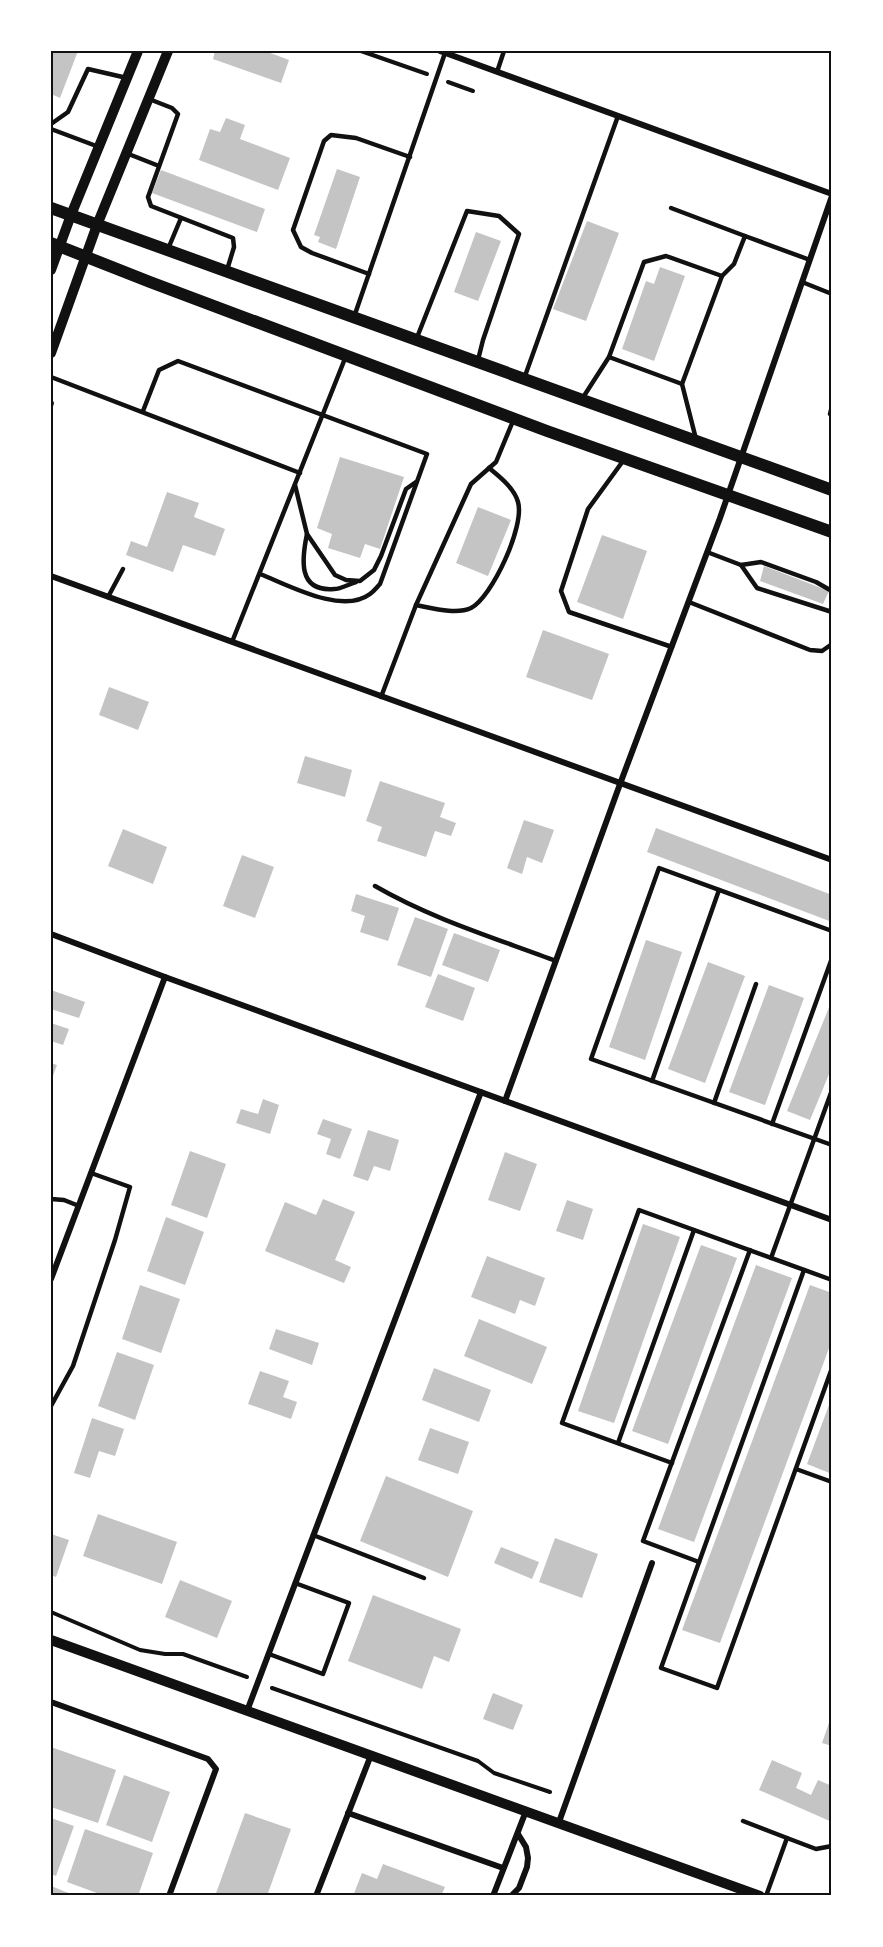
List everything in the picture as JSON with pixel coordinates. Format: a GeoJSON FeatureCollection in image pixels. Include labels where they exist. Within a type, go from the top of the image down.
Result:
{"type":"FeatureCollection","features":[{"type":"Feature","properties":{"kind":"main road"},"geometry":{"type":"LineString","coordinates":[[51,208],[832,490]]}},
{"type":"Feature","properties":{"kind":"main road"},"geometry":{"type":"LineString","coordinates":[[55,244],[346,356],[625,459],[832,532]]}},
{"type":"Feature","properties":{"kind":"street"},"geometry":{"type":"LineString","coordinates":[[51,270],[55,244],[70,215],[138,51]]}},
{"type":"Feature","properties":{"kind":"street"},"geometry":{"type":"LineString","coordinates":[[51,353],[97,225],[168,51]]}},
{"type":"Feature","properties":{"kind":"street"},"geometry":{"type":"LineString","coordinates":[[442,52],[832,195],[708,552],[620,784],[505,1101]]}},
{"type":"Feature","properties":{"kind":"street"},"geometry":{"type":"LineString","coordinates":[[51,576],[832,860]]}},
{"type":"Feature","properties":{"kind":"street"},"geometry":{"type":"LineString","coordinates":[[51,934],[832,1220]]}},
{"type":"Feature","properties":{"kind":"street"},"geometry":{"type":"LineString","coordinates":[[51,1279],[165,977]]}},
{"type":"Feature","properties":{"kind":"street"},"geometry":{"type":"LineString","coordinates":[[247,1711],[481,1092]]}},
{"type":"Feature","properties":{"kind":"street"},"geometry":{"type":"LineString","coordinates":[[559,1822],[652,1563]]}},
{"type":"Feature","properties":{"kind":"street"},"geometry":{"type":"LineString","coordinates":[[52,1643],[526,1810],[760,1896]]}},
{"type":"Feature","properties":{"kind":"street"},"geometry":{"type":"LineString","coordinates":[[51,1702],[208,1759],[216,1769],[170,1896]]}},
{"type":"Feature","properties":{"kind":"street"},"geometry":{"type":"LineString","coordinates":[[316,1896],[371,1755]]}},
{"type":"Feature","properties":{"kind":"street"},"geometry":{"type":"LineString","coordinates":[[493,1896],[526,1810]]}},
{"type":"Feature","properties":{"kind":"street"},"geometry":{"type":"LineString","coordinates":[[348,1813],[503,1868]]}},
{"type":"Feature","properties":{"kind":"street"},"geometry":{"type":"LineString","coordinates":[[511,1896],[519,1888],[527,1867],[526,1847],[518,1834]]}},
{"type":"Feature","properties":{"kind":"lane"},"geometry":{"type":"LineString","coordinates":[[497,72],[504,51]]}},
{"type":"Feature","properties":{"kind":"lane"},"geometry":{"type":"LineString","coordinates":[[354,318],[437,78],[442,52]]}},
{"type":"Feature","properties":{"kind":"lane"},"geometry":{"type":"LineString","coordinates":[[51,124],[68,112],[88,69],[127,78]]}},
{"type":"Feature","properties":{"kind":"lane"},"geometry":{"type":"LineString","coordinates":[[148,99],[172,108],[178,114],[148,197],[151,206],[233,238],[234,247],[226,273]]}},
{"type":"Feature","properties":{"kind":"lane"},"geometry":{"type":"LineString","coordinates":[[524,379],[618,116]]}},
{"type":"Feature","properties":{"kind":"lane"},"geometry":{"type":"LineString","coordinates":[[51,129],[99,147]]}},
{"type":"Feature","properties":{"kind":"lane"},"geometry":{"type":"LineString","coordinates":[[369,274],[301,247],[293,231],[324,141],[331,135],[356,138],[410,157]]}},
{"type":"Feature","properties":{"kind":"lane"},"geometry":{"type":"LineString","coordinates":[[126,153],[159,166]]}},
{"type":"Feature","properties":{"kind":"lane"},"geometry":{"type":"LineString","coordinates":[[671,208],[810,260]]}},
{"type":"Feature","properties":{"kind":"lane"},"geometry":{"type":"LineString","coordinates":[[415,341],[467,211],[499,216],[519,234],[477,363]]}},
{"type":"Feature","properties":{"kind":"lane"},"geometry":{"type":"LineString","coordinates":[[167,251],[181,218]]}},
{"type":"Feature","properties":{"kind":"lane"},"geometry":{"type":"LineString","coordinates":[[696,440],[682,384],[722,276],[734,264],[745,236]]}},
{"type":"Feature","properties":{"kind":"lane"},"geometry":{"type":"LineString","coordinates":[[582,399],[609,357],[644,262],[666,256],[722,276]]}},
{"type":"Feature","properties":{"kind":"lane"},"geometry":{"type":"LineString","coordinates":[[802,282],[832,294]]}},
{"type":"Feature","properties":{"kind":"lane"},"geometry":{"type":"LineString","coordinates":[[232,642],[346,356]]}},
{"type":"Feature","properties":{"kind":"lane"},"geometry":{"type":"LineString","coordinates":[[609,357],[682,384]]}},
{"type":"Feature","properties":{"kind":"lane"},"geometry":{"type":"LineString","coordinates":[[142,411],[159,370],[178,361],[427,454],[380,584],[369,595],[345,603],[319,598],[260,574]]}},
{"type":"Feature","properties":{"kind":"lane"},"geometry":{"type":"LineString","coordinates":[[51,377],[300,473]]}},
{"type":"Feature","properties":{"kind":"lane"},"geometry":{"type":"LineString","coordinates":[[832,406],[830,414],[832,415]]}},
{"type":"Feature","properties":{"kind":"lane"},"geometry":{"type":"LineString","coordinates":[[381,697],[416,606],[471,484],[496,462],[514,418]]}},
{"type":"Feature","properties":{"kind":"lane"},"geometry":{"type":"LineString","coordinates":[[625,459],[588,510],[561,591],[569,612],[672,646]]}},
{"type":"Feature","properties":{"kind":"lane"},"geometry":{"type":"LineString","coordinates":[[416,606],[453,610],[472,607],[484,595],[505,562],[518,525],[520,510],[518,500],[511,488],[489,468]]}},
{"type":"Feature","properties":{"kind":"lane"},"geometry":{"type":"LineString","coordinates":[[307,534],[303,557],[304,574],[311,583],[320,588],[334,589],[360,581],[374,570],[406,489],[416,482]]}},
{"type":"Feature","properties":{"kind":"lane"},"geometry":{"type":"LineString","coordinates":[[295,485],[307,534],[335,575],[346,580],[360,581]]}},
{"type":"Feature","properties":{"kind":"lane"},"geometry":{"type":"LineString","coordinates":[[708,552],[741,565],[761,562],[816,582],[832,593]]}},
{"type":"Feature","properties":{"kind":"lane"},"geometry":{"type":"LineString","coordinates":[[741,565],[757,588],[832,612]]}},
{"type":"Feature","properties":{"kind":"lane"},"geometry":{"type":"LineString","coordinates":[[108,597],[123,569]]}},
{"type":"Feature","properties":{"kind":"lane"},"geometry":{"type":"LineString","coordinates":[[689,602],[810,650],[822,651],[832,644]]}},
{"type":"Feature","properties":{"kind":"lane"},"geometry":{"type":"LineString","coordinates":[[832,931],[659,868],[591,1059],[832,1145]]}},
{"type":"Feature","properties":{"kind":"lane"},"geometry":{"type":"LineString","coordinates":[[375,886],[435,916],[556,961]]}},
{"type":"Feature","properties":{"kind":"lane"},"geometry":{"type":"LineString","coordinates":[[652,1080],[719,890]]}},
{"type":"Feature","properties":{"kind":"lane"},"geometry":{"type":"LineString","coordinates":[[772,1124],[832,958]]}},
{"type":"Feature","properties":{"kind":"lane"},"geometry":{"type":"LineString","coordinates":[[714,1103],[756,984]]}},
{"type":"Feature","properties":{"kind":"lane"},"geometry":{"type":"LineString","coordinates":[[771,1258],[832,1090]]}},
{"type":"Feature","properties":{"kind":"lane"},"geometry":{"type":"LineString","coordinates":[[51,1406],[73,1366],[130,1187],[91,1173]]}},
{"type":"Feature","properties":{"kind":"lane"},"geometry":{"type":"LineString","coordinates":[[51,1199],[64,1200],[79,1206]]}},
{"type":"Feature","properties":{"kind":"lane"},"geometry":{"type":"LineString","coordinates":[[672,1462],[562,1423],[639,1210],[832,1280]]}},
{"type":"Feature","properties":{"kind":"lane"},"geometry":{"type":"LineString","coordinates":[[618,1443],[694,1230]]}},
{"type":"Feature","properties":{"kind":"lane"},"geometry":{"type":"LineString","coordinates":[[699,1562],[643,1541],[750,1250]]}},
{"type":"Feature","properties":{"kind":"lane"},"geometry":{"type":"LineString","coordinates":[[804,1270],[661,1668],[717,1688],[832,1368]]}},
{"type":"Feature","properties":{"kind":"lane"},"geometry":{"type":"LineString","coordinates":[[796,1469],[832,1482]]}},
{"type":"Feature","properties":{"kind":"lane"},"geometry":{"type":"LineString","coordinates":[[313,1536],[424,1578]]}},
{"type":"Feature","properties":{"kind":"lane"},"geometry":{"type":"LineString","coordinates":[[269,1654],[323,1674],[327,1664],[349,1603],[295,1583]]}},
{"type":"Feature","properties":{"kind":"lane"},"geometry":{"type":"LineString","coordinates":[[742,1821],[816,1850],[832,1846]]}},
{"type":"Feature","properties":{"kind":"lane"},"geometry":{"type":"LineString","coordinates":[[765,1896],[787,1838]]}},
{"type":"Feature","properties":{"kind":"path"},"geometry":{"type":"LineString","coordinates":[[361,51],[473,91]]}},
{"type":"Feature","properties":{"kind":"path"},"geometry":{"type":"LineString","coordinates":[[51,1612],[140,1650],[183,1654],[247,1677]]}},
{"type":"Feature","properties":{"kind":"path"},"geometry":{"type":"LineString","coordinates":[[272,1688],[478,1761],[494,1773],[550,1792]]}},
{"type":"Feature","properties":{"kind":"building"},"geometry":{"type":"Polygon","coordinates":[[[51,51],[78,51],[60,98],[51,94],[51,51]]]}},
{"type":"Feature","properties":{"kind":"building"},"geometry":{"type":"Polygon","coordinates":[[[215,51],[265,51],[289,60],[281,83],[213,59],[215,51]]]}},
{"type":"Feature","properties":{"kind":"building"},"geometry":{"type":"Polygon","coordinates":[[[226,118],[245,125],[240,139],[290,158],[278,190],[199,160],[210,129],[220,132],[226,118]]]}},
{"type":"Feature","properties":{"kind":"building"},"geometry":{"type":"Polygon","coordinates":[[[337,169],[360,177],[336,249],[318,242],[320,237],[314,235],[337,169]]]}},
{"type":"Feature","properties":{"kind":"building"},"geometry":{"type":"Polygon","coordinates":[[[161,170],[265,209],[257,232],[152,193],[161,170]]]}},
{"type":"Feature","properties":{"kind":"building"},"geometry":{"type":"Polygon","coordinates":[[[587,221],[619,233],[586,321],[553,309],[587,221]]]}},
{"type":"Feature","properties":{"kind":"building"},"geometry":{"type":"Polygon","coordinates":[[[476,232],[501,241],[478,301],[454,292],[476,232]]]}},
{"type":"Feature","properties":{"kind":"building"},"geometry":{"type":"Polygon","coordinates":[[[660,267],[685,276],[654,361],[622,349],[646,281],[654,284],[660,267]]]}},
{"type":"Feature","properties":{"kind":"building"},"geometry":{"type":"Polygon","coordinates":[[[340,457],[404,477],[380,549],[365,544],[360,558],[328,548],[332,534],[317,528],[340,457]]]}},
{"type":"Feature","properties":{"kind":"building"},"geometry":{"type":"Polygon","coordinates":[[[167,492],[199,503],[194,517],[225,529],[215,556],[183,545],[173,572],[126,555],[131,541],[147,547],[167,492]]]}},
{"type":"Feature","properties":{"kind":"building"},"geometry":{"type":"Polygon","coordinates":[[[478,507],[511,520],[488,576],[456,563],[478,507]]]}},
{"type":"Feature","properties":{"kind":"building"},"geometry":{"type":"Polygon","coordinates":[[[602,535],[647,551],[623,619],[577,602],[602,535]]]}},
{"type":"Feature","properties":{"kind":"building"},"geometry":{"type":"Polygon","coordinates":[[[764,566],[829,591],[823,604],[760,581],[764,566]]]}},
{"type":"Feature","properties":{"kind":"building"},"geometry":{"type":"Polygon","coordinates":[[[543,630],[609,654],[592,700],[526,677],[543,630]]]}},
{"type":"Feature","properties":{"kind":"building"},"geometry":{"type":"Polygon","coordinates":[[[109,687],[149,702],[138,730],[99,715],[109,687]]]}},
{"type":"Feature","properties":{"kind":"building"},"geometry":{"type":"Polygon","coordinates":[[[305,756],[352,770],[345,797],[297,783],[305,756]]]}},
{"type":"Feature","properties":{"kind":"building"},"geometry":{"type":"Polygon","coordinates":[[[380,781],[445,803],[440,817],[456,823],[451,836],[435,831],[426,857],[377,841],[382,827],[366,821],[380,781]]]}},
{"type":"Feature","properties":{"kind":"building"},"geometry":{"type":"Polygon","coordinates":[[[524,820],[554,830],[542,863],[527,857],[522,874],[507,868],[524,820]]]}},
{"type":"Feature","properties":{"kind":"building"},"geometry":{"type":"Polygon","coordinates":[[[656,828],[832,895],[832,922],[647,852],[656,828]]]}},
{"type":"Feature","properties":{"kind":"building"},"geometry":{"type":"Polygon","coordinates":[[[123,829],[167,847],[153,884],[108,866],[123,829]]]}},
{"type":"Feature","properties":{"kind":"building"},"geometry":{"type":"Polygon","coordinates":[[[242,855],[274,867],[255,918],[223,906],[242,855]]]}},
{"type":"Feature","properties":{"kind":"building"},"geometry":{"type":"Polygon","coordinates":[[[356,894],[399,908],[388,941],[360,932],[365,916],[351,911],[356,894]]]}},
{"type":"Feature","properties":{"kind":"building"},"geometry":{"type":"Polygon","coordinates":[[[415,917],[448,929],[431,977],[397,965],[415,917]]]}},
{"type":"Feature","properties":{"kind":"building"},"geometry":{"type":"Polygon","coordinates":[[[454,933],[500,950],[488,982],[442,965],[454,933]]]}},
{"type":"Feature","properties":{"kind":"building"},"geometry":{"type":"Polygon","coordinates":[[[646,940],[682,952],[645,1060],[609,1047],[646,940]]]}},
{"type":"Feature","properties":{"kind":"building"},"geometry":{"type":"Polygon","coordinates":[[[708,962],[745,976],[705,1083],[668,1069],[708,962]]]}},
{"type":"Feature","properties":{"kind":"building"},"geometry":{"type":"Polygon","coordinates":[[[438,974],[475,988],[463,1021],[425,1007],[438,974]]]}},
{"type":"Feature","properties":{"kind":"building"},"geometry":{"type":"Polygon","coordinates":[[[769,985],[804,998],[765,1105],[729,1092],[769,985]]]}},
{"type":"Feature","properties":{"kind":"building"},"geometry":{"type":"Polygon","coordinates":[[[51,990],[85,1002],[79,1018],[51,1009],[51,990]]]}},
{"type":"Feature","properties":{"kind":"building"},"geometry":{"type":"Polygon","coordinates":[[[832,1000],[832,1067],[810,1120],[787,1111],[832,1000]]]}},
{"type":"Feature","properties":{"kind":"building"},"geometry":{"type":"Polygon","coordinates":[[[51,1023],[69,1029],[63,1045],[51,1041],[51,1023]]]}},
{"type":"Feature","properties":{"kind":"building"},"geometry":{"type":"Polygon","coordinates":[[[51,1063],[57,1065],[51,1081],[51,1063]]]}},
{"type":"Feature","properties":{"kind":"building"},"geometry":{"type":"Polygon","coordinates":[[[263,1099],[279,1105],[270,1134],[236,1123],[241,1109],[258,1114],[263,1099]]]}},
{"type":"Feature","properties":{"kind":"building"},"geometry":{"type":"Polygon","coordinates":[[[323,1119],[352,1129],[340,1159],[326,1154],[331,1139],[317,1134],[323,1119]]]}},
{"type":"Feature","properties":{"kind":"building"},"geometry":{"type":"Polygon","coordinates":[[[368,1130],[399,1140],[390,1171],[374,1166],[368,1181],[353,1176],[368,1130]]]}},
{"type":"Feature","properties":{"kind":"building"},"geometry":{"type":"Polygon","coordinates":[[[190,1151],[226,1164],[207,1218],[171,1205],[190,1151]]]}},
{"type":"Feature","properties":{"kind":"building"},"geometry":{"type":"Polygon","coordinates":[[[505,1152],[537,1164],[520,1211],[488,1200],[505,1152]]]}},
{"type":"Feature","properties":{"kind":"building"},"geometry":{"type":"Polygon","coordinates":[[[323,1199],[355,1212],[335,1260],[351,1267],[344,1283],[265,1251],[285,1202],[316,1215],[323,1199]]]}},
{"type":"Feature","properties":{"kind":"building"},"geometry":{"type":"Polygon","coordinates":[[[567,1200],[593,1209],[583,1240],[556,1231],[567,1200]]]}},
{"type":"Feature","properties":{"kind":"building"},"geometry":{"type":"Polygon","coordinates":[[[166,1217],[204,1232],[185,1285],[147,1271],[166,1217]]]}},
{"type":"Feature","properties":{"kind":"building"},"geometry":{"type":"Polygon","coordinates":[[[643,1224],[680,1237],[614,1423],[578,1411],[643,1224]]]}},
{"type":"Feature","properties":{"kind":"building"},"geometry":{"type":"Polygon","coordinates":[[[701,1245],[737,1258],[668,1444],[632,1431],[701,1245]]]}},
{"type":"Feature","properties":{"kind":"building"},"geometry":{"type":"Polygon","coordinates":[[[487,1256],[545,1278],[535,1306],[520,1300],[515,1314],[471,1297],[487,1256]]]}},
{"type":"Feature","properties":{"kind":"building"},"geometry":{"type":"Polygon","coordinates":[[[756,1265],[792,1278],[694,1542],[658,1529],[756,1265]]]}},
{"type":"Feature","properties":{"kind":"building"},"geometry":{"type":"Polygon","coordinates":[[[140,1285],[180,1299],[161,1353],[122,1339],[140,1285]]]}},
{"type":"Feature","properties":{"kind":"building"},"geometry":{"type":"Polygon","coordinates":[[[810,1285],[832,1293],[832,1340],[720,1643],[682,1630],[810,1285]]]}},
{"type":"Feature","properties":{"kind":"building"},"geometry":{"type":"Polygon","coordinates":[[[479,1319],[547,1347],[532,1384],[464,1356],[479,1319]]]}},
{"type":"Feature","properties":{"kind":"building"},"geometry":{"type":"Polygon","coordinates":[[[276,1329],[319,1343],[312,1365],[269,1349],[276,1329]]]}},
{"type":"Feature","properties":{"kind":"building"},"geometry":{"type":"Polygon","coordinates":[[[117,1352],[154,1365],[135,1420],[98,1406],[117,1352]]]}},
{"type":"Feature","properties":{"kind":"building"},"geometry":{"type":"Polygon","coordinates":[[[434,1368],[491,1390],[479,1422],[422,1400],[434,1368]]]}},
{"type":"Feature","properties":{"kind":"building"},"geometry":{"type":"Polygon","coordinates":[[[260,1371],[289,1381],[283,1397],[297,1402],[291,1419],[248,1404],[260,1371]]]}},
{"type":"Feature","properties":{"kind":"building"},"geometry":{"type":"Polygon","coordinates":[[[832,1397],[832,1474],[807,1464],[832,1397]]]}},
{"type":"Feature","properties":{"kind":"building"},"geometry":{"type":"Polygon","coordinates":[[[92,1418],[124,1429],[115,1456],[99,1451],[90,1478],[74,1473],[92,1418]]]}},
{"type":"Feature","properties":{"kind":"building"},"geometry":{"type":"Polygon","coordinates":[[[430,1428],[469,1442],[458,1474],[418,1460],[430,1428]]]}},
{"type":"Feature","properties":{"kind":"building"},"geometry":{"type":"Polygon","coordinates":[[[386,1476],[473,1511],[448,1577],[360,1541],[386,1476]]]}},
{"type":"Feature","properties":{"kind":"building"},"geometry":{"type":"Polygon","coordinates":[[[98,1514],[177,1542],[162,1584],[83,1556],[98,1514]]]}},
{"type":"Feature","properties":{"kind":"building"},"geometry":{"type":"Polygon","coordinates":[[[51,1534],[69,1540],[56,1577],[51,1575],[51,1534]]]}},
{"type":"Feature","properties":{"kind":"building"},"geometry":{"type":"Polygon","coordinates":[[[555,1538],[598,1554],[582,1598],[539,1582],[555,1538]]]}},
{"type":"Feature","properties":{"kind":"building"},"geometry":{"type":"Polygon","coordinates":[[[501,1547],[539,1562],[532,1579],[494,1563],[501,1547]]]}},
{"type":"Feature","properties":{"kind":"building"},"geometry":{"type":"Polygon","coordinates":[[[180,1580],[232,1601],[217,1638],[165,1617],[180,1580]]]}},
{"type":"Feature","properties":{"kind":"building"},"geometry":{"type":"Polygon","coordinates":[[[373,1595],[461,1629],[449,1662],[434,1656],[422,1689],[348,1661],[373,1595]]]}},
{"type":"Feature","properties":{"kind":"building"},"geometry":{"type":"Polygon","coordinates":[[[493,1693],[523,1705],[513,1730],[483,1719],[493,1693]]]}},
{"type":"Feature","properties":{"kind":"building"},"geometry":{"type":"Polygon","coordinates":[[[832,1714],[832,1746],[822,1743],[832,1714]]]}},
{"type":"Feature","properties":{"kind":"building"},"geometry":{"type":"Polygon","coordinates":[[[51,1747],[116,1770],[98,1823],[51,1807],[51,1747]]]}},
{"type":"Feature","properties":{"kind":"building"},"geometry":{"type":"Polygon","coordinates":[[[772,1760],[802,1773],[796,1788],[811,1795],[818,1780],[832,1786],[832,1822],[759,1790],[772,1760]]]}},
{"type":"Feature","properties":{"kind":"building"},"geometry":{"type":"Polygon","coordinates":[[[124,1775],[170,1792],[152,1842],[106,1825],[124,1775]]]}},
{"type":"Feature","properties":{"kind":"building"},"geometry":{"type":"Polygon","coordinates":[[[245,1813],[291,1829],[267,1896],[215,1896],[245,1813]]]}},
{"type":"Feature","properties":{"kind":"building"},"geometry":{"type":"Polygon","coordinates":[[[51,1818],[74,1826],[56,1876],[51,1874],[51,1818]]]}},
{"type":"Feature","properties":{"kind":"building"},"geometry":{"type":"Polygon","coordinates":[[[85,1829],[153,1853],[138,1896],[105,1896],[67,1882],[85,1829]]]}},
{"type":"Feature","properties":{"kind":"building"},"geometry":{"type":"Polygon","coordinates":[[[383,1864],[445,1887],[441,1896],[353,1896],[362,1873],[377,1879],[383,1864]]]}},
{"type":"Feature","properties":{"kind":"building"},"geometry":{"type":"Polygon","coordinates":[[[51,1886],[76,1896],[51,1896],[51,1886]]]}}]}
